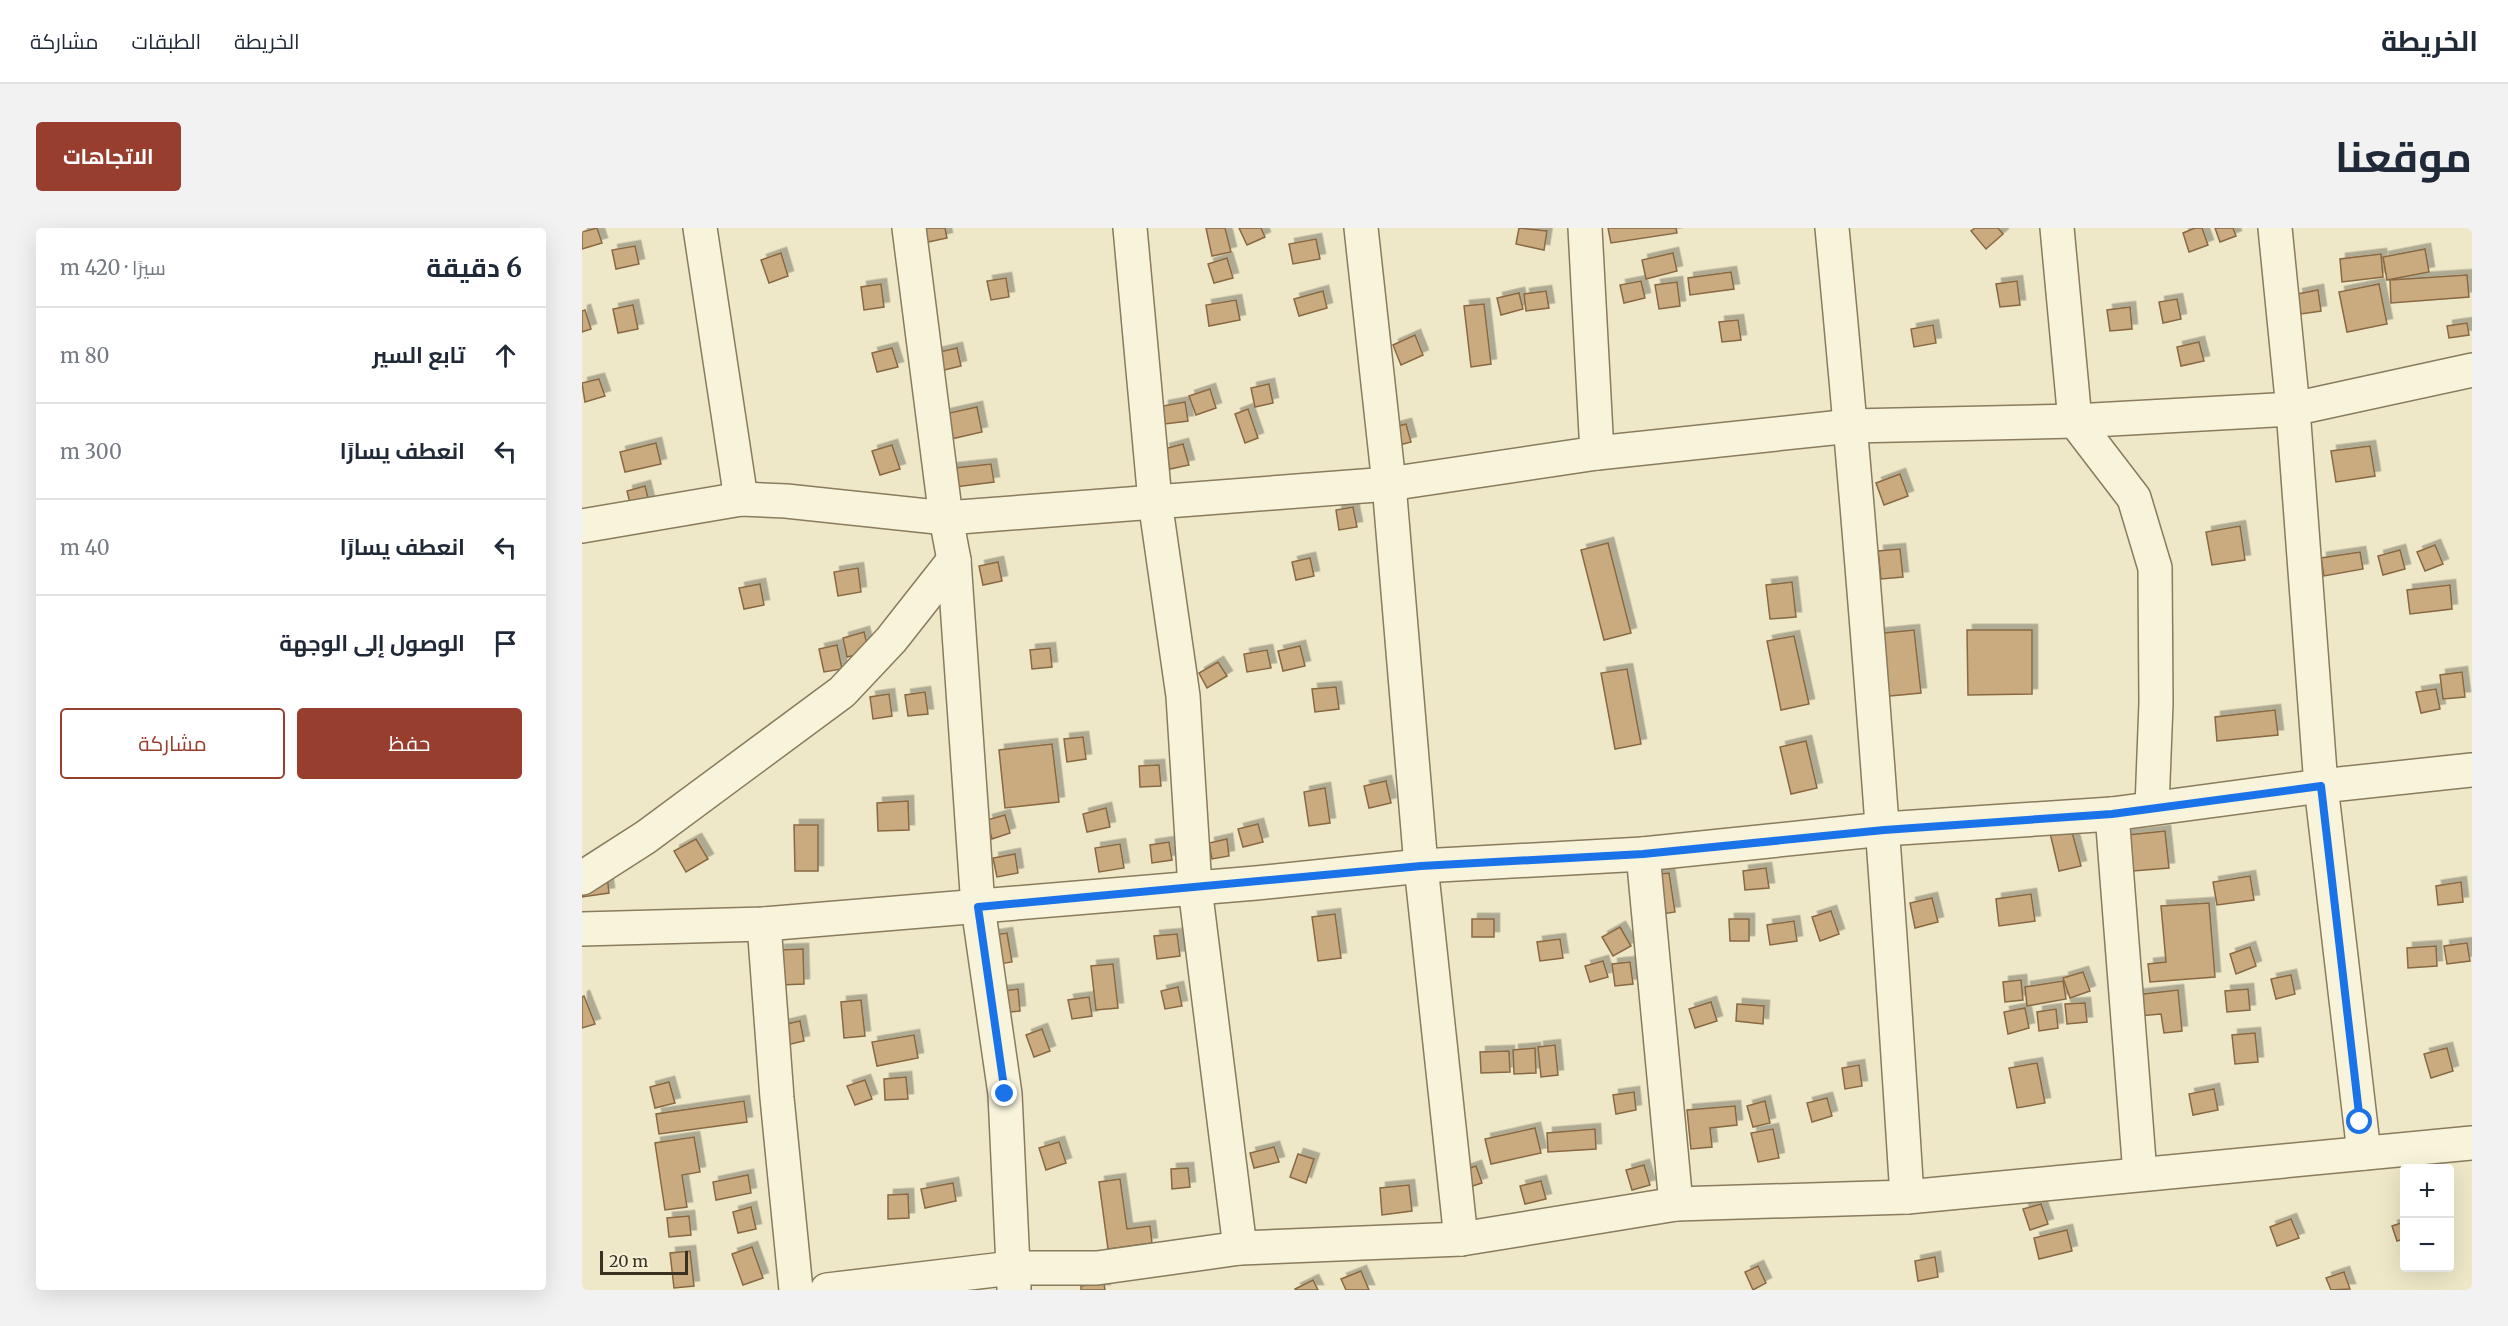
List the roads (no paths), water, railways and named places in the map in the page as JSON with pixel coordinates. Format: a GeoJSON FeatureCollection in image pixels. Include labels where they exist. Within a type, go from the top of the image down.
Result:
{"type":"FeatureCollection","features":[{"type":"Feature","properties":{"kind":"street"},"geometry":{"type":"LineString","coordinates":[[700,228],[741,499]]}},
{"type":"Feature","properties":{"kind":"street"},"geometry":{"type":"LineString","coordinates":[[909,228],[946,518],[954,560],[978,907],[1005,1094],[1013,1279]]}},
{"type":"Feature","properties":{"kind":"street"},"geometry":{"type":"LineString","coordinates":[[1130,228],[1155,501],[1183,696],[1196,888],[1240,1248]]}},
{"type":"Feature","properties":{"kind":"street"},"geometry":{"type":"LineString","coordinates":[[1361,228],[1389,484],[1421,866],[1461,1239]]}},
{"type":"Feature","properties":{"kind":"street"},"geometry":{"type":"LineString","coordinates":[[1585,228],[1597,453]]}},
{"type":"Feature","properties":{"kind":"street"},"geometry":{"type":"LineString","coordinates":[[1832,228],[1851,426],[1884,830],[1907,1197]]}},
{"type":"Feature","properties":{"kind":"street"},"geometry":{"type":"LineString","coordinates":[[2057,228],[2075,421],[2134,498],[2155,568],[2156,703],[2152,807]]}},
{"type":"Feature","properties":{"kind":"street"},"geometry":{"type":"LineString","coordinates":[[2275,228],[2293,409],[2321,786],[2364,1153]]}},
{"type":"Feature","properties":{"kind":"street"},"geometry":{"type":"LineString","coordinates":[[582,526],[741,499],[786,501],[946,518],[1389,484],[1597,453],[1851,426],[2075,421],[2293,409],[2472,370]]}},
{"type":"Feature","properties":{"kind":"street"},"geometry":{"type":"LineString","coordinates":[[582,878],[646,837],[842,692],[891,639],[954,560]]}},
{"type":"Feature","properties":{"kind":"street"},"geometry":{"type":"LineString","coordinates":[[582,929],[764,924],[1196,888],[1421,866],[1643,854],[1884,830],[2112,814],[2321,786],[2472,771]]}},
{"type":"Feature","properties":{"kind":"street"},"geometry":{"type":"LineString","coordinates":[[2112,814],[2140,1174]]}},
{"type":"Feature","properties":{"kind":"street"},"geometry":{"type":"LineString","coordinates":[[1643,854],[1676,1204]]}},
{"type":"Feature","properties":{"kind":"street"},"geometry":{"type":"LineString","coordinates":[[764,924],[777,1098],[796,1290]]}},
{"type":"Feature","properties":{"kind":"street"},"geometry":{"type":"LineString","coordinates":[[827,1290],[1013,1279],[1240,1248],[1461,1239],[1676,1204],[1907,1197],[2472,1143]]}}]}
